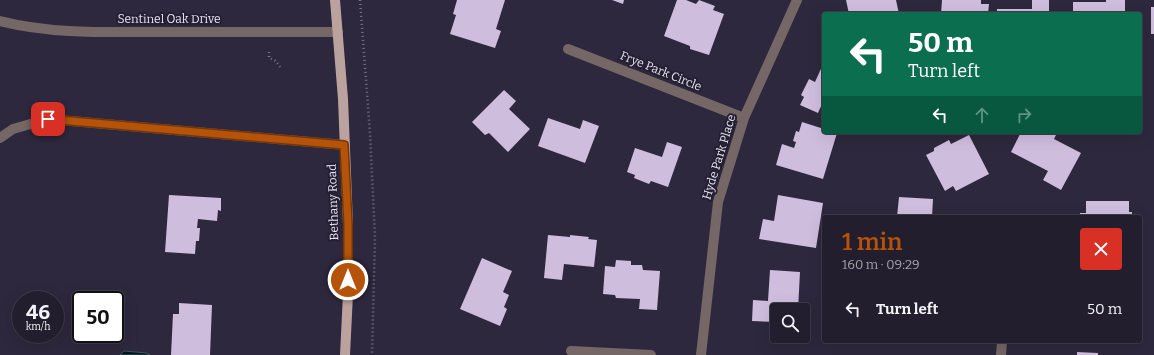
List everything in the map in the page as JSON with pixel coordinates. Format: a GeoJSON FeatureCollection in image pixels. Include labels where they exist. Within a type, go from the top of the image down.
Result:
{"type":"FeatureCollection","features":[{"type":"Feature","properties":{"kind":"main road","name":"Bethany Road"},"geometry":{"type":"LineString","coordinates":[[335,0],[343,99],[348,224],[348,294],[345,355]]}},
{"type":"Feature","properties":{"kind":"street","name":"Hyde Park Place"},"geometry":{"type":"LineString","coordinates":[[701,355],[718,202],[744,118],[797,0]]}},
{"type":"Feature","properties":{"kind":"street","name":"Sentinel Oak Drive"},"geometry":{"type":"LineString","coordinates":[[0,21],[17,25],[49,29],[92,32],[338,32]]}},
{"type":"Feature","properties":{"kind":"street","name":"Frye Park Circle"},"geometry":{"type":"LineString","coordinates":[[568,49],[744,118]]}},
{"type":"Feature","properties":{"kind":"street"},"geometry":{"type":"LineString","coordinates":[[0,138],[13,129],[48,119],[344,145]]}},
{"type":"Feature","properties":{"kind":"street"},"geometry":{"type":"LineString","coordinates":[[1001,355],[1002,343]]}},
{"type":"Feature","properties":{"kind":"street"},"geometry":{"type":"LineString","coordinates":[[571,351],[651,355]]}},
{"type":"Feature","properties":{"kind":"path"},"geometry":{"type":"LineString","coordinates":[[360,0],[370,133],[375,238],[372,355]]}},
{"type":"Feature","properties":{"kind":"path"},"geometry":{"type":"LineString","coordinates":[[269,52],[269,58],[276,61],[280,68]]}},
{"type":"Feature","properties":{"kind":"water"},"geometry":{"type":"Polygon","coordinates":[[[124,351],[147,353],[150,355],[120,355],[124,351]]]}},
{"type":"Feature","properties":{"kind":"building"},"geometry":{"type":"Polygon","coordinates":[[[457,0],[505,0],[496,29],[501,31],[495,48],[450,34],[456,15],[453,14],[457,0]]]}},
{"type":"Feature","properties":{"kind":"building"},"geometry":{"type":"Polygon","coordinates":[[[612,0],[624,0],[623,4],[612,0]]]}},
{"type":"Feature","properties":{"kind":"building"},"geometry":{"type":"Polygon","coordinates":[[[677,0],[686,0],[696,4],[699,0],[715,6],[713,10],[724,14],[709,55],[690,49],[690,46],[664,36],[677,0]]]}},
{"type":"Feature","properties":{"kind":"building"},"geometry":{"type":"Polygon","coordinates":[[[846,0],[896,0],[899,12],[849,12],[846,0]]]}},
{"type":"Feature","properties":{"kind":"building"},"geometry":{"type":"Polygon","coordinates":[[[942,0],[981,0],[981,4],[989,4],[988,12],[941,12],[942,0]]]}},
{"type":"Feature","properties":{"kind":"building"},"geometry":{"type":"Polygon","coordinates":[[[1032,0],[1049,0],[1049,12],[997,12],[997,9],[1032,9],[1032,0]]]}},
{"type":"Feature","properties":{"kind":"building"},"geometry":{"type":"Polygon","coordinates":[[[1106,0],[1125,0],[1125,12],[1073,12],[1073,2],[1106,2],[1106,0]]]}},
{"type":"Feature","properties":{"kind":"building"},"geometry":{"type":"Polygon","coordinates":[[[1151,7],[1154,7],[1154,34],[1151,34],[1151,7]]]}},
{"type":"Feature","properties":{"kind":"building"},"geometry":{"type":"Polygon","coordinates":[[[822,66],[822,104],[818,113],[800,105],[804,97],[801,95],[809,79],[815,82],[822,66]]]}},
{"type":"Feature","properties":{"kind":"building"},"geometry":{"type":"Polygon","coordinates":[[[504,90],[516,101],[509,109],[530,129],[508,152],[489,133],[485,135],[472,122],[504,90]]]}},
{"type":"Feature","properties":{"kind":"building"},"geometry":{"type":"Polygon","coordinates":[[[548,118],[580,129],[583,120],[599,126],[585,163],[538,146],[548,118]]]}},
{"type":"Feature","properties":{"kind":"building"},"geometry":{"type":"Polygon","coordinates":[[[802,122],[822,128],[822,134],[837,134],[823,179],[776,165],[782,144],[794,148],[796,142],[793,141],[796,131],[799,132],[802,122]]]}},
{"type":"Feature","properties":{"kind":"building"},"geometry":{"type":"Polygon","coordinates":[[[1020,134],[1056,134],[1054,139],[1081,153],[1061,190],[1043,180],[1048,171],[1011,152],[1020,134]]]}},
{"type":"Feature","properties":{"kind":"building"},"geometry":{"type":"Polygon","coordinates":[[[969,135],[989,174],[956,191],[953,186],[945,191],[926,155],[934,151],[934,148],[949,140],[951,144],[969,135]]]}},
{"type":"Feature","properties":{"kind":"building"},"geometry":{"type":"Polygon","coordinates":[[[667,142],[682,147],[668,187],[651,181],[649,184],[634,178],[635,175],[627,172],[635,148],[662,157],[667,142]]]}},
{"type":"Feature","properties":{"kind":"building"},"geometry":{"type":"Polygon","coordinates":[[[169,195],[221,198],[221,211],[218,210],[217,221],[198,219],[197,228],[200,228],[199,241],[196,241],[195,254],[165,252],[169,195]]]}},
{"type":"Feature","properties":{"kind":"building"},"geometry":{"type":"Polygon","coordinates":[[[778,195],[823,203],[816,248],[759,239],[763,219],[774,221],[778,195]]]}},
{"type":"Feature","properties":{"kind":"building"},"geometry":{"type":"Polygon","coordinates":[[[899,197],[933,199],[932,215],[897,215],[899,197]]]}},
{"type":"Feature","properties":{"kind":"building"},"geometry":{"type":"Polygon","coordinates":[[[1086,201],[1129,201],[1129,212],[1132,212],[1132,215],[1080,215],[1080,213],[1086,213],[1086,201]]]}},
{"type":"Feature","properties":{"kind":"building"},"geometry":{"type":"Polygon","coordinates":[[[548,235],[570,237],[570,235],[589,237],[588,239],[597,240],[594,267],[564,264],[562,280],[544,278],[548,235]]]}},
{"type":"Feature","properties":{"kind":"building"},"geometry":{"type":"Polygon","coordinates":[[[482,258],[512,271],[503,292],[509,295],[504,307],[507,309],[500,326],[460,309],[482,258]]]}},
{"type":"Feature","properties":{"kind":"building"},"geometry":{"type":"Polygon","coordinates":[[[616,260],[631,261],[631,265],[642,265],[643,270],[660,271],[657,310],[639,309],[640,299],[616,298],[615,295],[603,294],[605,266],[615,267],[616,260]]]}},
{"type":"Feature","properties":{"kind":"building"},"geometry":{"type":"Polygon","coordinates":[[[770,270],[800,272],[798,303],[770,303],[770,322],[752,321],[753,300],[768,301],[770,270]]]}},
{"type":"Feature","properties":{"kind":"building"},"geometry":{"type":"Polygon","coordinates":[[[179,303],[212,305],[210,355],[171,355],[173,314],[179,314],[179,303]]]}},
{"type":"Feature","properties":{"kind":"building"},"geometry":{"type":"Polygon","coordinates":[[[1077,352],[1098,353],[1098,355],[1077,355],[1077,352]]]}},
{"type":"Feature","properties":{"kind":"route"},"geometry":{"type":"LineString","coordinates":[[48,119],[344,145],[348,224],[348,280]]}}]}
